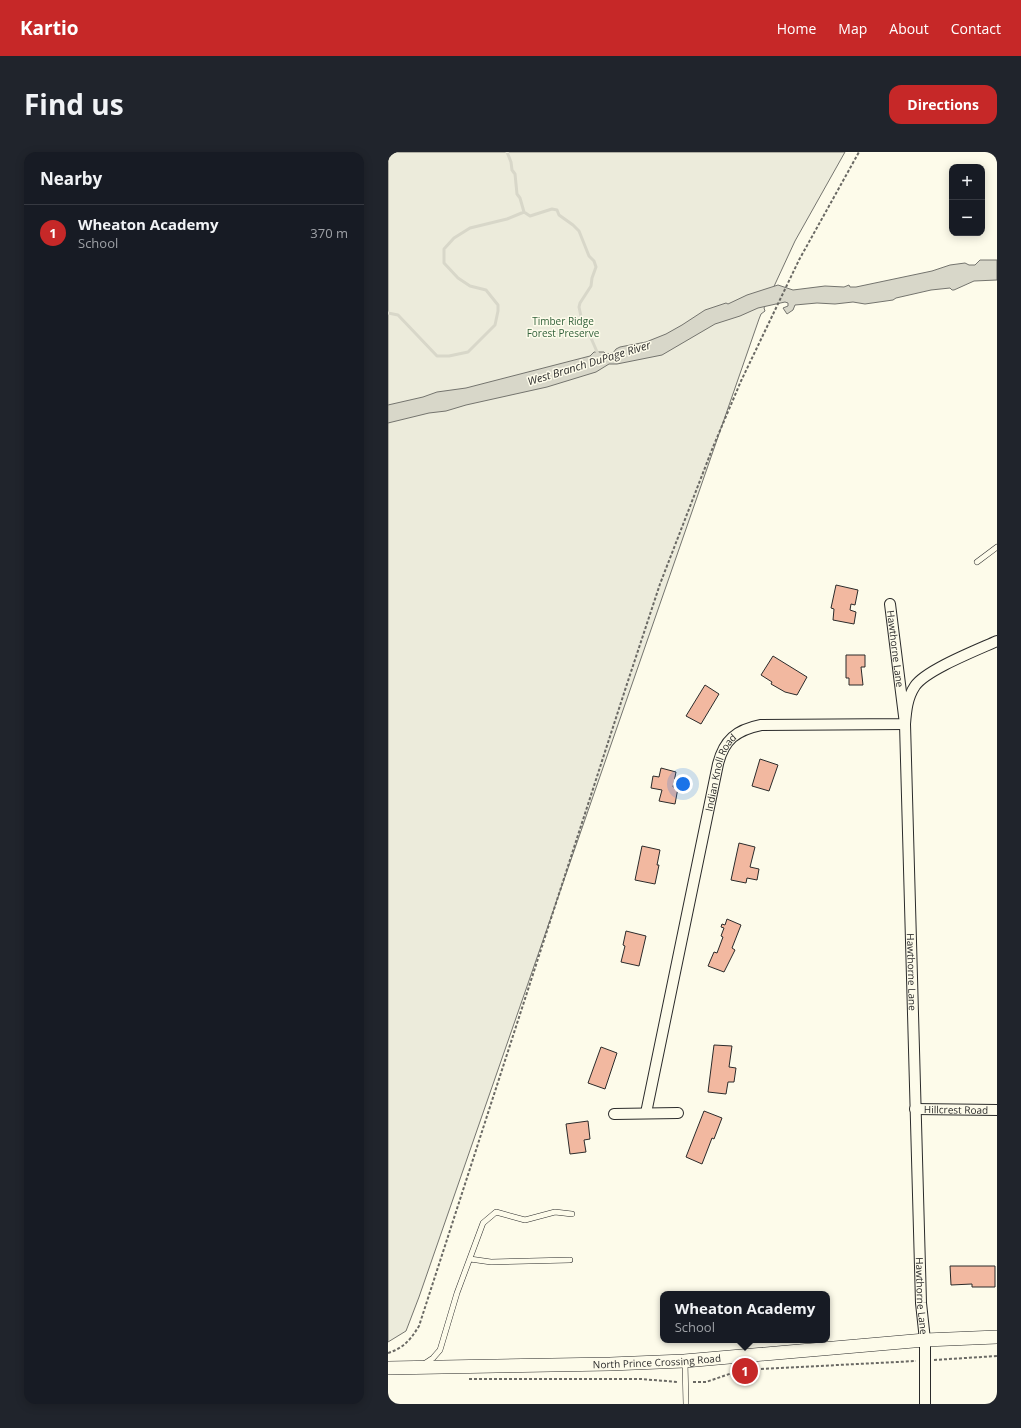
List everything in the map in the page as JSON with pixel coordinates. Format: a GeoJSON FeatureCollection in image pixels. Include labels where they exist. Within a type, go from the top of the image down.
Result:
{"type":"FeatureCollection","features":[{"type":"Feature","properties":{"kind":"street","name":"Hawthorne Lane"},"geometry":{"type":"LineString","coordinates":[[890,604],[905,724],[915,1109],[925,1404]]}},
{"type":"Feature","properties":{"kind":"street"},"geometry":{"type":"LineString","coordinates":[[905,724],[907,701],[916,685],[929,673],[997,641]]}},
{"type":"Feature","properties":{"kind":"street","name":"Indian Knoll Road"},"geometry":{"type":"LineString","coordinates":[[646,1113],[718,764],[720,756],[729,739],[750,727],[761,725],[905,724]]}},
{"type":"Feature","properties":{"kind":"street","name":"Hillcrest Road"},"geometry":{"type":"LineString","coordinates":[[915,1109],[997,1110]]}},
{"type":"Feature","properties":{"kind":"street"},"geometry":{"type":"LineString","coordinates":[[614,1114],[678,1113]]}},
{"type":"Feature","properties":{"kind":"street","name":"North Prince Crossing Road"},"geometry":{"type":"LineString","coordinates":[[388,1368],[684,1361],[924,1340],[997,1337]]}},
{"type":"Feature","properties":{"kind":"lane"},"geometry":{"type":"LineString","coordinates":[[977,562],[997,547]]}},
{"type":"Feature","properties":{"kind":"lane"},"geometry":{"type":"LineString","coordinates":[[420,1368],[433,1358],[440,1350],[457,1293],[483,1223],[496,1212],[525,1220],[555,1212],[572,1214]]}},
{"type":"Feature","properties":{"kind":"lane"},"geometry":{"type":"LineString","coordinates":[[470,1259],[490,1262],[570,1260]]}},
{"type":"Feature","properties":{"kind":"lane"},"geometry":{"type":"LineString","coordinates":[[684,1361],[686,1404]]}},
{"type":"Feature","properties":{"kind":"path"},"geometry":{"type":"LineString","coordinates":[[388,1353],[395,1351],[410,1340],[419,1326],[660,584],[713,447],[741,381],[777,304],[828,206],[859,152]]}},
{"type":"Feature","properties":{"kind":"green space","name":"Timber Ridge Forest Preserve"},"geometry":{"type":"Polygon","coordinates":[[[388,152],[845,152],[795,241],[764,308],[765,311],[761,314],[759,319],[419,1297],[406,1331],[388,1342],[388,152]]]}},
{"type":"Feature","properties":{"kind":"water","name":"West Branch DuPage River"},"geometry":{"type":"Polygon","coordinates":[[[980,260],[997,260],[997,280],[974,281],[954,290],[950,288],[931,290],[893,300],[865,304],[853,302],[795,305],[793,310],[787,314],[783,308],[788,306],[788,303],[785,302],[758,308],[740,316],[715,324],[662,355],[617,364],[609,364],[596,372],[547,387],[388,423],[388,405],[423,397],[437,392],[466,388],[590,356],[594,352],[604,352],[606,354],[613,353],[620,347],[646,342],[666,334],[705,310],[726,303],[728,304],[747,295],[778,285],[793,290],[825,286],[844,287],[849,285],[850,287],[856,287],[932,271],[950,265],[965,263],[975,265],[980,260]]]}},
{"type":"Feature","properties":{"kind":"building"},"geometry":{"type":"Polygon","coordinates":[[[836,585],[858,590],[855,605],[851,604],[850,610],[856,612],[854,624],[833,620],[834,609],[831,608],[836,585]]]}},
{"type":"Feature","properties":{"kind":"building"},"geometry":{"type":"Polygon","coordinates":[[[846,655],[865,655],[865,667],[861,667],[863,685],[849,685],[849,678],[846,678],[846,655]]]}},
{"type":"Feature","properties":{"kind":"building"},"geometry":{"type":"Polygon","coordinates":[[[773,656],[807,677],[797,695],[785,692],[771,684],[772,682],[761,675],[773,656]]]}},
{"type":"Feature","properties":{"kind":"building"},"geometry":{"type":"Polygon","coordinates":[[[705,685],[719,694],[701,724],[686,716],[705,685]]]}},
{"type":"Feature","properties":{"kind":"building"},"geometry":{"type":"Polygon","coordinates":[[[760,759],[778,765],[769,791],[752,786],[760,759]]]}},
{"type":"Feature","properties":{"kind":"building"},"geometry":{"type":"Polygon","coordinates":[[[661,768],[676,772],[673,787],[678,788],[675,804],[659,801],[662,790],[651,788],[653,776],[659,777],[661,768]]]}},
{"type":"Feature","properties":{"kind":"building"},"geometry":{"type":"Polygon","coordinates":[[[739,843],[755,847],[750,867],[759,869],[757,880],[747,878],[746,883],[731,880],[739,843]]]}},
{"type":"Feature","properties":{"kind":"building"},"geometry":{"type":"Polygon","coordinates":[[[642,846],[660,850],[655,884],[635,880],[642,846]]]}},
{"type":"Feature","properties":{"kind":"building"},"geometry":{"type":"Polygon","coordinates":[[[727,919],[741,925],[732,948],[735,950],[724,972],[708,966],[714,952],[717,953],[723,937],[721,936],[724,928],[721,927],[722,924],[725,925],[727,919]]]}},
{"type":"Feature","properties":{"kind":"building"},"geometry":{"type":"Polygon","coordinates":[[[626,931],[646,936],[639,966],[621,962],[625,946],[623,945],[626,931]]]}},
{"type":"Feature","properties":{"kind":"building"},"geometry":{"type":"Polygon","coordinates":[[[714,1045],[732,1046],[729,1067],[736,1068],[734,1082],[728,1082],[726,1094],[708,1092],[714,1045]]]}},
{"type":"Feature","properties":{"kind":"building"},"geometry":{"type":"Polygon","coordinates":[[[601,1047],[617,1053],[605,1089],[588,1083],[601,1047]]]}},
{"type":"Feature","properties":{"kind":"building"},"geometry":{"type":"Polygon","coordinates":[[[704,1111],[722,1118],[702,1164],[686,1157],[704,1111]]]}},
{"type":"Feature","properties":{"kind":"building"},"geometry":{"type":"Polygon","coordinates":[[[588,1121],[590,1139],[584,1140],[586,1152],[570,1154],[566,1124],[588,1121]]]}},
{"type":"Feature","properties":{"kind":"building"},"geometry":{"type":"Polygon","coordinates":[[[950,1266],[995,1266],[995,1287],[972,1287],[972,1284],[951,1285],[950,1266]]]}},
{"type":"Feature","properties":{"kind":"waterway","name":"West Branch DuPage River"},"geometry":{"type":"LineString","coordinates":[[507,152],[512,170],[515,174],[517,194],[520,198],[524,212],[530,216],[552,209],[557,210],[559,215],[579,231],[589,256],[594,261],[596,267],[591,286],[579,307],[583,326],[591,338],[598,354]]}},
{"type":"Feature","properties":{"kind":"waterway"},"geometry":{"type":"LineString","coordinates":[[388,313],[398,315],[437,356],[449,356],[468,352],[495,325],[498,305],[486,290],[470,286],[458,278],[444,263],[444,249],[454,238],[470,228],[507,219],[524,212]]}},
{"type":"Feature","properties":{"kind":"place","name":"Wheaton Academy"},"geometry":{"type":"Point","coordinates":[745,1371]}}]}
